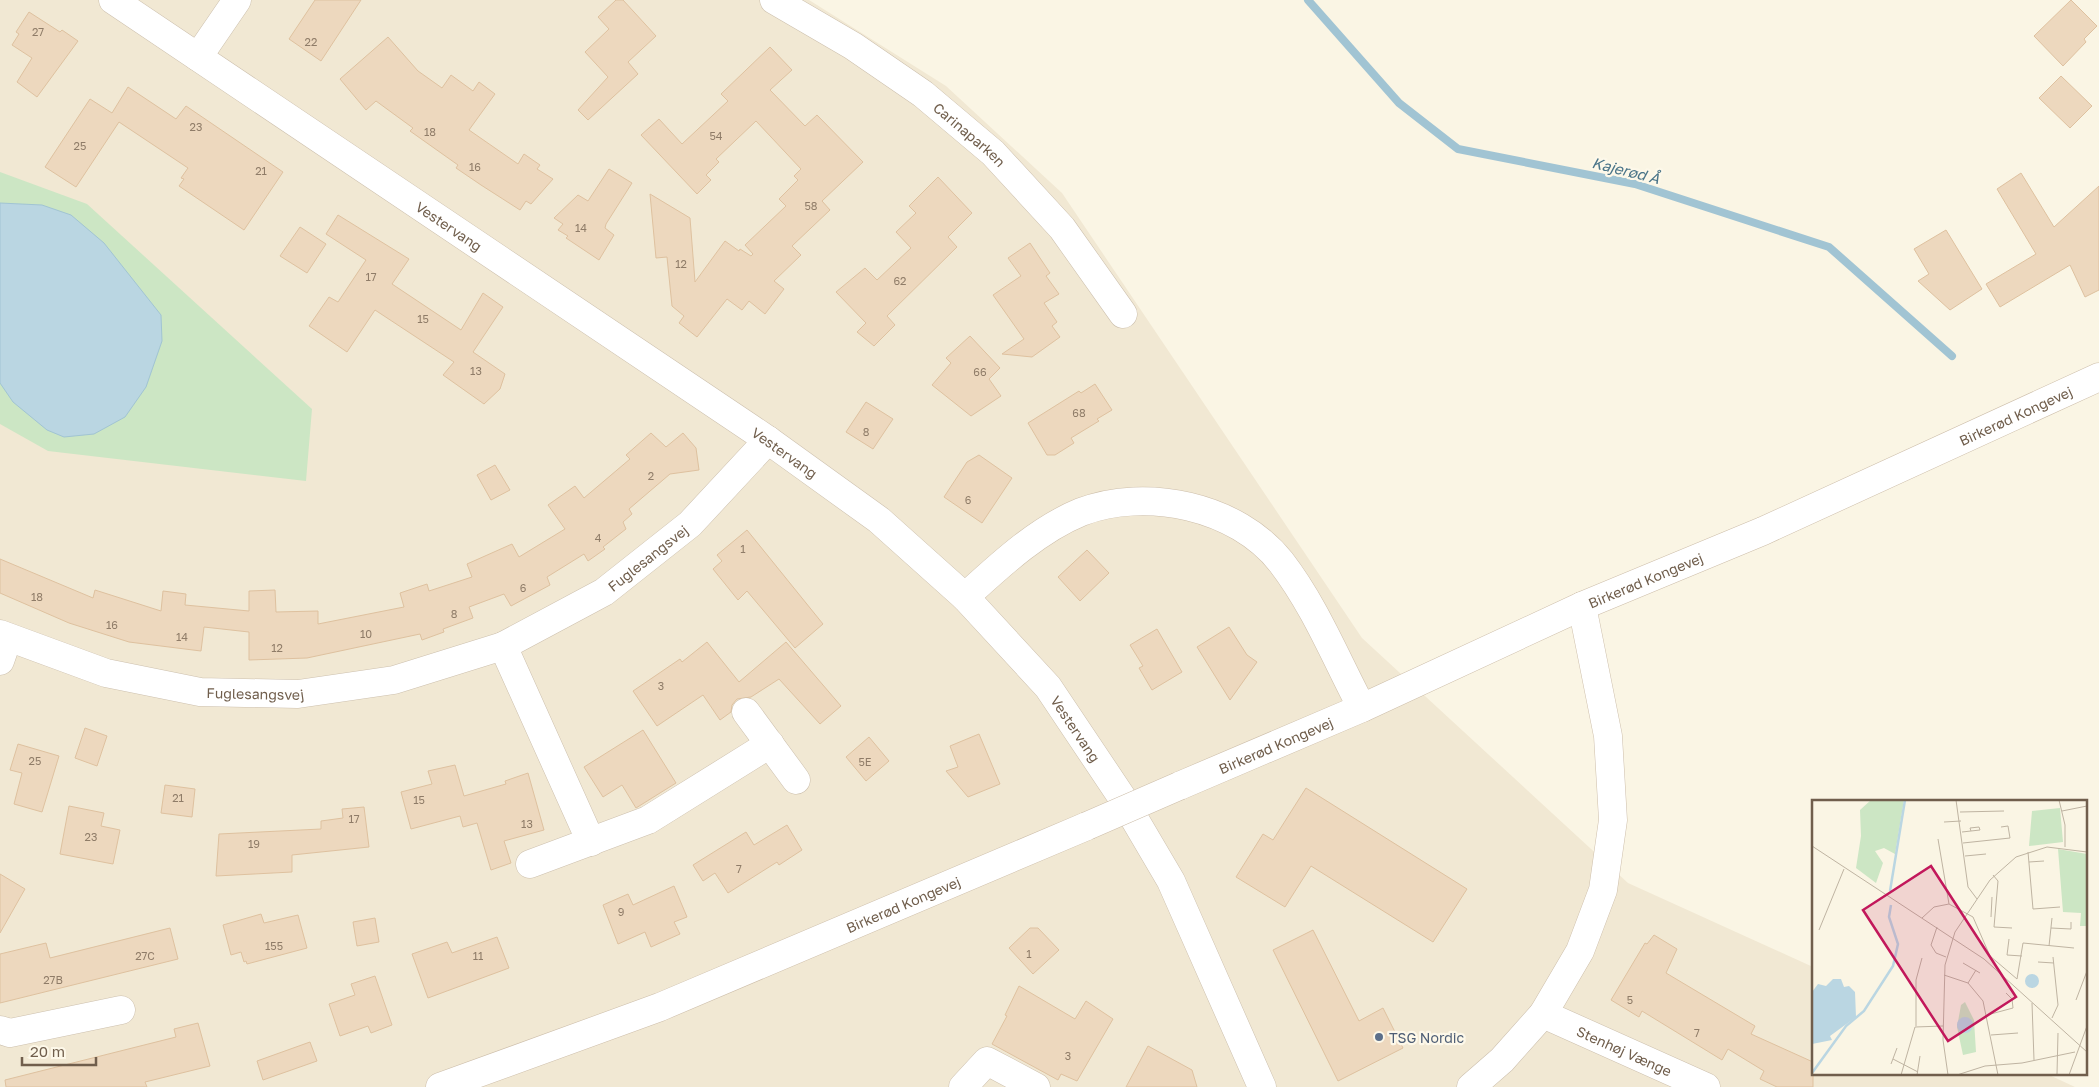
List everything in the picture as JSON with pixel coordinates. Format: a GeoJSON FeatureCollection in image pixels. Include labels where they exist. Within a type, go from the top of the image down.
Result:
{"type":"FeatureCollection","features":[{"type":"Feature","properties":{"kind":"street","name":"Vestervang"},"geometry":{"type":"LineString","coordinates":[[113,0],[768,440],[879,520],[965,597],[1048,687],[1121,796],[1171,881],[1262,1087]]}},
{"type":"Feature","properties":{"kind":"street"},"geometry":{"type":"LineString","coordinates":[[198,57],[237,0]]}},
{"type":"Feature","properties":{"kind":"street","name":"Carinaparken"},"geometry":{"type":"LineString","coordinates":[[774,0],[869,56],[923,94],[993,153],[1062,228],[1123,314]]}},
{"type":"Feature","properties":{"kind":"street","name":"Birkerød Kongevej"},"geometry":{"type":"LineString","coordinates":[[440,1087],[660,1008],[1087,826],[1362,708],[1582,606],[1763,531],[2099,377]]}},
{"type":"Feature","properties":{"kind":"street","name":"Fuglesangsvej"},"geometry":{"type":"LineString","coordinates":[[3,644],[106,673],[200,692],[289,694],[394,680],[504,646],[612,586],[690,524],[768,440]]}},
{"type":"Feature","properties":{"kind":"street"},"geometry":{"type":"LineString","coordinates":[[965,597],[1042,533],[1081,512],[1123,502],[1167,501],[1209,512],[1248,532],[1280,561],[1305,597],[1362,708]]}},
{"type":"Feature","properties":{"kind":"street"},"geometry":{"type":"LineString","coordinates":[[1471,1087],[1502,1060],[1543,1014],[1580,950],[1602,890],[1613,820],[1608,736],[1582,606]]}},
{"type":"Feature","properties":{"kind":"street"},"geometry":{"type":"LineString","coordinates":[[504,646],[591,842]]}},
{"type":"Feature","properties":{"kind":"street"},"geometry":{"type":"LineString","coordinates":[[746,712],[796,780]]}},
{"type":"Feature","properties":{"kind":"street"},"geometry":{"type":"LineString","coordinates":[[530,864],[648,820],[770,744]]}},
{"type":"Feature","properties":{"kind":"street"},"geometry":{"type":"LineString","coordinates":[[0,1030],[10,1033],[121,1010]]}},
{"type":"Feature","properties":{"kind":"street","name":"Stenhøj Vænge"},"geometry":{"type":"LineString","coordinates":[[1543,1014],[1706,1087]]}},
{"type":"Feature","properties":{"kind":"street"},"geometry":{"type":"LineString","coordinates":[[963,1087],[987,1061],[1036,1087]]}},
{"type":"Feature","properties":{"kind":"shaded area"},"geometry":{"type":"Polygon","coordinates":[[[0,0],[809,0],[946,86],[1062,193],[1362,638],[1628,883],[1812,967],[1812,1074],[2047,1074],[2075,1087],[0,1087],[0,0]]]}},
{"type":"Feature","properties":{"kind":"green space"},"geometry":{"type":"Polygon","coordinates":[[[0,172],[87,204],[312,409],[306,481],[48,451],[0,424],[0,172]]]}},
{"type":"Feature","properties":{"kind":"water"},"geometry":{"type":"Polygon","coordinates":[[[0,203],[42,205],[71,215],[104,243],[161,315],[162,341],[146,387],[125,417],[94,434],[64,437],[47,430],[13,402],[0,383],[0,203]]]}},
{"type":"Feature","properties":{"kind":"building"},"geometry":{"type":"Polygon","coordinates":[[[315,0],[361,0],[321,61],[289,39],[315,0]]]}},
{"type":"Feature","properties":{"kind":"building"},"geometry":{"type":"Polygon","coordinates":[[[616,0],[623,0],[656,36],[628,62],[638,74],[588,120],[578,110],[608,77],[585,52],[609,29],[598,17],[616,0]]]}},
{"type":"Feature","properties":{"kind":"building"},"geometry":{"type":"Polygon","coordinates":[[[2071,0],[2097,26],[2084,39],[2086,42],[2063,66],[2034,36],[2071,0]]]}},
{"type":"Feature","properties":{"kind":"building"},"geometry":{"type":"Polygon","coordinates":[[[29,12],[78,41],[37,97],[17,82],[32,58],[12,45],[19,34],[16,32],[29,12]]]}},
{"type":"Feature","properties":{"kind":"building"},"geometry":{"type":"Polygon","coordinates":[[[388,37],[418,71],[442,88],[451,75],[473,91],[479,82],[495,94],[469,130],[518,164],[524,154],[540,165],[537,169],[553,179],[531,204],[526,201],[520,210],[481,185],[456,168],[458,165],[410,131],[413,128],[376,101],[366,110],[340,79],[388,37]]]}},
{"type":"Feature","properties":{"kind":"building"},"geometry":{"type":"Polygon","coordinates":[[[770,47],[792,70],[770,90],[805,126],[817,115],[863,162],[822,201],[830,210],[792,246],[801,255],[774,281],[784,289],[765,314],[749,301],[742,310],[727,299],[697,337],[679,323],[684,316],[672,306],[667,257],[656,258],[650,194],[690,218],[695,282],[725,241],[739,251],[740,249],[751,256],[753,254],[745,245],[786,206],[779,199],[798,180],[794,176],[801,169],[756,121],[716,159],[719,162],[706,175],[711,180],[697,194],[641,135],[659,119],[682,144],[728,101],[721,94],[770,47]]]}},
{"type":"Feature","properties":{"kind":"building"},"geometry":{"type":"Polygon","coordinates":[[[2061,76],[2092,106],[2070,128],[2039,98],[2061,76]]]}},
{"type":"Feature","properties":{"kind":"building"},"geometry":{"type":"Polygon","coordinates":[[[128,87],[176,119],[186,106],[283,172],[244,230],[179,186],[184,179],[181,178],[188,168],[119,122],[76,187],[45,167],[90,99],[112,113],[128,87]]]}},
{"type":"Feature","properties":{"kind":"building"},"geometry":{"type":"Polygon","coordinates":[[[609,169],[632,183],[606,224],[605,228],[614,235],[599,260],[566,238],[568,236],[558,230],[563,224],[554,218],[578,195],[588,201],[609,169]]]}},
{"type":"Feature","properties":{"kind":"building"},"geometry":{"type":"Polygon","coordinates":[[[2021,173],[2054,227],[2099,186],[2099,290],[2085,297],[2070,265],[2000,307],[1986,284],[2036,254],[1997,189],[2021,173]]]}},
{"type":"Feature","properties":{"kind":"building"},"geometry":{"type":"Polygon","coordinates":[[[938,177],[972,213],[948,237],[957,247],[887,316],[895,325],[874,346],[857,332],[866,323],[836,292],[865,268],[877,280],[911,248],[896,232],[916,213],[909,206],[938,177]]]}},
{"type":"Feature","properties":{"kind":"building"},"geometry":{"type":"Polygon","coordinates":[[[338,215],[409,259],[392,284],[461,330],[483,293],[503,307],[473,352],[505,374],[500,389],[484,404],[443,375],[454,362],[375,310],[347,352],[309,326],[329,297],[338,302],[366,260],[326,234],[338,215]]]}},
{"type":"Feature","properties":{"kind":"building"},"geometry":{"type":"Polygon","coordinates":[[[300,227],[326,244],[307,273],[280,256],[300,227]]]}},
{"type":"Feature","properties":{"kind":"building"},"geometry":{"type":"Polygon","coordinates":[[[1946,230],[1982,289],[1950,310],[1918,281],[1929,274],[1914,249],[1946,230]]]}},
{"type":"Feature","properties":{"kind":"building"},"geometry":{"type":"Polygon","coordinates":[[[1030,243],[1050,273],[1046,276],[1059,294],[1044,303],[1057,322],[1052,326],[1060,337],[1032,357],[1002,354],[1024,339],[993,295],[1021,276],[1008,258],[1030,243]]]}},
{"type":"Feature","properties":{"kind":"building"},"geometry":{"type":"Polygon","coordinates":[[[970,336],[1000,368],[989,379],[1001,396],[971,416],[932,385],[951,363],[946,358],[970,336]]]}},
{"type":"Feature","properties":{"kind":"building"},"geometry":{"type":"Polygon","coordinates":[[[1095,384],[1112,410],[1097,419],[1099,421],[1071,438],[1074,443],[1055,455],[1047,455],[1028,423],[1079,391],[1081,393],[1095,384]]]}},
{"type":"Feature","properties":{"kind":"building"},"geometry":{"type":"Polygon","coordinates":[[[866,402],[893,419],[873,449],[846,432],[866,402]]]}},
{"type":"Feature","properties":{"kind":"building"},"geometry":{"type":"Polygon","coordinates":[[[651,433],[666,447],[683,433],[696,448],[699,470],[670,474],[629,509],[632,514],[623,522],[626,529],[603,547],[605,549],[588,561],[584,554],[547,577],[550,585],[511,606],[504,594],[469,607],[473,618],[443,629],[444,632],[422,640],[420,634],[307,658],[249,660],[249,632],[204,627],[201,651],[129,642],[69,623],[0,593],[0,559],[93,598],[95,590],[161,611],[163,591],[186,594],[185,605],[249,611],[249,591],[275,590],[276,612],[318,611],[318,624],[404,607],[400,593],[427,584],[429,591],[472,577],[467,564],[512,544],[519,557],[565,529],[548,505],[575,486],[584,498],[630,459],[626,455],[651,433]]]}},
{"type":"Feature","properties":{"kind":"building"},"geometry":{"type":"Polygon","coordinates":[[[979,455],[1012,478],[982,523],[944,497],[967,462],[979,455]]]}},
{"type":"Feature","properties":{"kind":"building"},"geometry":{"type":"Polygon","coordinates":[[[495,465],[510,490],[491,500],[477,475],[495,465]]]}},
{"type":"Feature","properties":{"kind":"building"},"geometry":{"type":"Polygon","coordinates":[[[747,530],[823,624],[795,648],[747,591],[738,600],[713,569],[722,561],[717,555],[747,530]]]}},
{"type":"Feature","properties":{"kind":"building"},"geometry":{"type":"Polygon","coordinates":[[[1087,550],[1109,573],[1080,601],[1058,577],[1087,550]]]}},
{"type":"Feature","properties":{"kind":"building"},"geometry":{"type":"Polygon","coordinates":[[[1229,627],[1247,655],[1257,662],[1230,700],[1197,647],[1229,627]]]}},
{"type":"Feature","properties":{"kind":"building"},"geometry":{"type":"Polygon","coordinates":[[[1157,629],[1182,672],[1152,690],[1139,668],[1143,666],[1130,645],[1157,629]]]}},
{"type":"Feature","properties":{"kind":"building"},"geometry":{"type":"Polygon","coordinates":[[[707,642],[739,682],[786,642],[841,706],[820,724],[779,679],[751,697],[737,699],[732,705],[731,712],[720,720],[703,695],[657,726],[633,691],[680,659],[682,662],[707,642]]]}},
{"type":"Feature","properties":{"kind":"building"},"geometry":{"type":"Polygon","coordinates":[[[85,728],[107,736],[97,766],[75,758],[85,728]]]}},
{"type":"Feature","properties":{"kind":"building"},"geometry":{"type":"Polygon","coordinates":[[[643,730],[676,783],[636,808],[622,785],[603,797],[584,767],[643,730]]]}},
{"type":"Feature","properties":{"kind":"building"},"geometry":{"type":"Polygon","coordinates":[[[979,734],[1000,784],[968,797],[946,771],[958,767],[950,746],[979,734]]]}},
{"type":"Feature","properties":{"kind":"building"},"geometry":{"type":"Polygon","coordinates":[[[869,737],[889,761],[866,781],[846,757],[869,737]]]}},
{"type":"Feature","properties":{"kind":"building"},"geometry":{"type":"Polygon","coordinates":[[[18,744],[59,756],[42,812],[14,804],[22,773],[10,770],[18,744]]]}},
{"type":"Feature","properties":{"kind":"building"},"geometry":{"type":"Polygon","coordinates":[[[455,765],[464,796],[506,784],[505,781],[528,773],[544,830],[504,841],[511,863],[491,870],[477,823],[463,827],[460,816],[411,829],[401,792],[432,784],[428,771],[455,765]]]}},
{"type":"Feature","properties":{"kind":"building"},"geometry":{"type":"Polygon","coordinates":[[[165,785],[195,789],[192,817],[161,813],[165,785]]]}},
{"type":"Feature","properties":{"kind":"building"},"geometry":{"type":"Polygon","coordinates":[[[1306,788],[1467,889],[1433,942],[1311,866],[1285,907],[1236,877],[1263,834],[1273,840],[1306,788]]]}},
{"type":"Feature","properties":{"kind":"building"},"geometry":{"type":"Polygon","coordinates":[[[69,806],[104,813],[101,826],[120,830],[113,864],[60,854],[69,806]]]}},
{"type":"Feature","properties":{"kind":"building"},"geometry":{"type":"Polygon","coordinates":[[[364,807],[369,847],[292,855],[292,872],[216,876],[219,834],[321,829],[321,821],[343,818],[342,809],[364,807]]]}},
{"type":"Feature","properties":{"kind":"building"},"geometry":{"type":"Polygon","coordinates":[[[787,825],[802,850],[779,865],[777,862],[728,893],[715,873],[703,881],[693,865],[746,832],[754,845],[787,825]]]}},
{"type":"Feature","properties":{"kind":"building"},"geometry":{"type":"Polygon","coordinates":[[[0,874],[25,889],[0,933],[0,874]]]}},
{"type":"Feature","properties":{"kind":"building"},"geometry":{"type":"Polygon","coordinates":[[[674,886],[687,917],[674,922],[680,934],[651,947],[645,932],[618,944],[603,905],[628,894],[633,905],[674,886]]]}},
{"type":"Feature","properties":{"kind":"building"},"geometry":{"type":"Polygon","coordinates":[[[261,914],[264,923],[298,915],[307,948],[247,964],[246,961],[244,962],[241,952],[231,955],[223,925],[261,914]]]}},
{"type":"Feature","properties":{"kind":"building"},"geometry":{"type":"Polygon","coordinates":[[[375,918],[379,942],[357,946],[353,922],[375,918]]]}},
{"type":"Feature","properties":{"kind":"building"},"geometry":{"type":"Polygon","coordinates":[[[170,928],[178,959],[0,1003],[0,954],[46,943],[50,958],[170,928]]]}},
{"type":"Feature","properties":{"kind":"building"},"geometry":{"type":"Polygon","coordinates":[[[1030,928],[1038,928],[1059,950],[1033,974],[1009,948],[1030,928]]]}},
{"type":"Feature","properties":{"kind":"building"},"geometry":{"type":"Polygon","coordinates":[[[1313,930],[1359,1021],[1383,1008],[1403,1048],[1338,1081],[1273,950],[1313,930]]]}},
{"type":"Feature","properties":{"kind":"building"},"geometry":{"type":"Polygon","coordinates":[[[1654,935],[1677,949],[1666,973],[1755,1026],[1751,1034],[1812,1062],[1813,1087],[1777,1087],[1760,1079],[1764,1071],[1728,1049],[1722,1060],[1642,1011],[1639,1017],[1611,1000],[1645,943],[1647,944],[1654,935]]]}},
{"type":"Feature","properties":{"kind":"building"},"geometry":{"type":"Polygon","coordinates":[[[497,937],[509,968],[428,998],[412,954],[447,942],[452,953],[497,937]]]}},
{"type":"Feature","properties":{"kind":"building"},"geometry":{"type":"Polygon","coordinates":[[[375,976],[392,1025],[371,1033],[368,1026],[340,1036],[329,1004],[355,995],[351,984],[375,976]]]}},
{"type":"Feature","properties":{"kind":"building"},"geometry":{"type":"Polygon","coordinates":[[[1019,986],[1075,1019],[1086,1001],[1113,1019],[1077,1081],[1061,1074],[1058,1080],[992,1044],[1007,1016],[1005,1015],[1019,986]]]}},
{"type":"Feature","properties":{"kind":"building"},"geometry":{"type":"Polygon","coordinates":[[[198,1023],[210,1066],[145,1082],[147,1087],[6,1087],[5,1080],[176,1037],[174,1029],[198,1023]]]}},
{"type":"Feature","properties":{"kind":"building"},"geometry":{"type":"Polygon","coordinates":[[[310,1042],[317,1061],[263,1080],[257,1061],[310,1042]]]}},
{"type":"Feature","properties":{"kind":"building"},"geometry":{"type":"Polygon","coordinates":[[[1148,1046],[1192,1070],[1197,1087],[1126,1087],[1148,1046]]]}},
{"type":"Feature","properties":{"kind":"waterway","name":"Kajerød Å"},"geometry":{"type":"LineString","coordinates":[[1308,0],[1399,103],[1458,149],[1635,184],[1829,247],[1952,356]]}},
{"type":"Feature","properties":{"kind":"place","name":"TSG Nordic"},"geometry":{"type":"Point","coordinates":[1379,1037]}}]}
